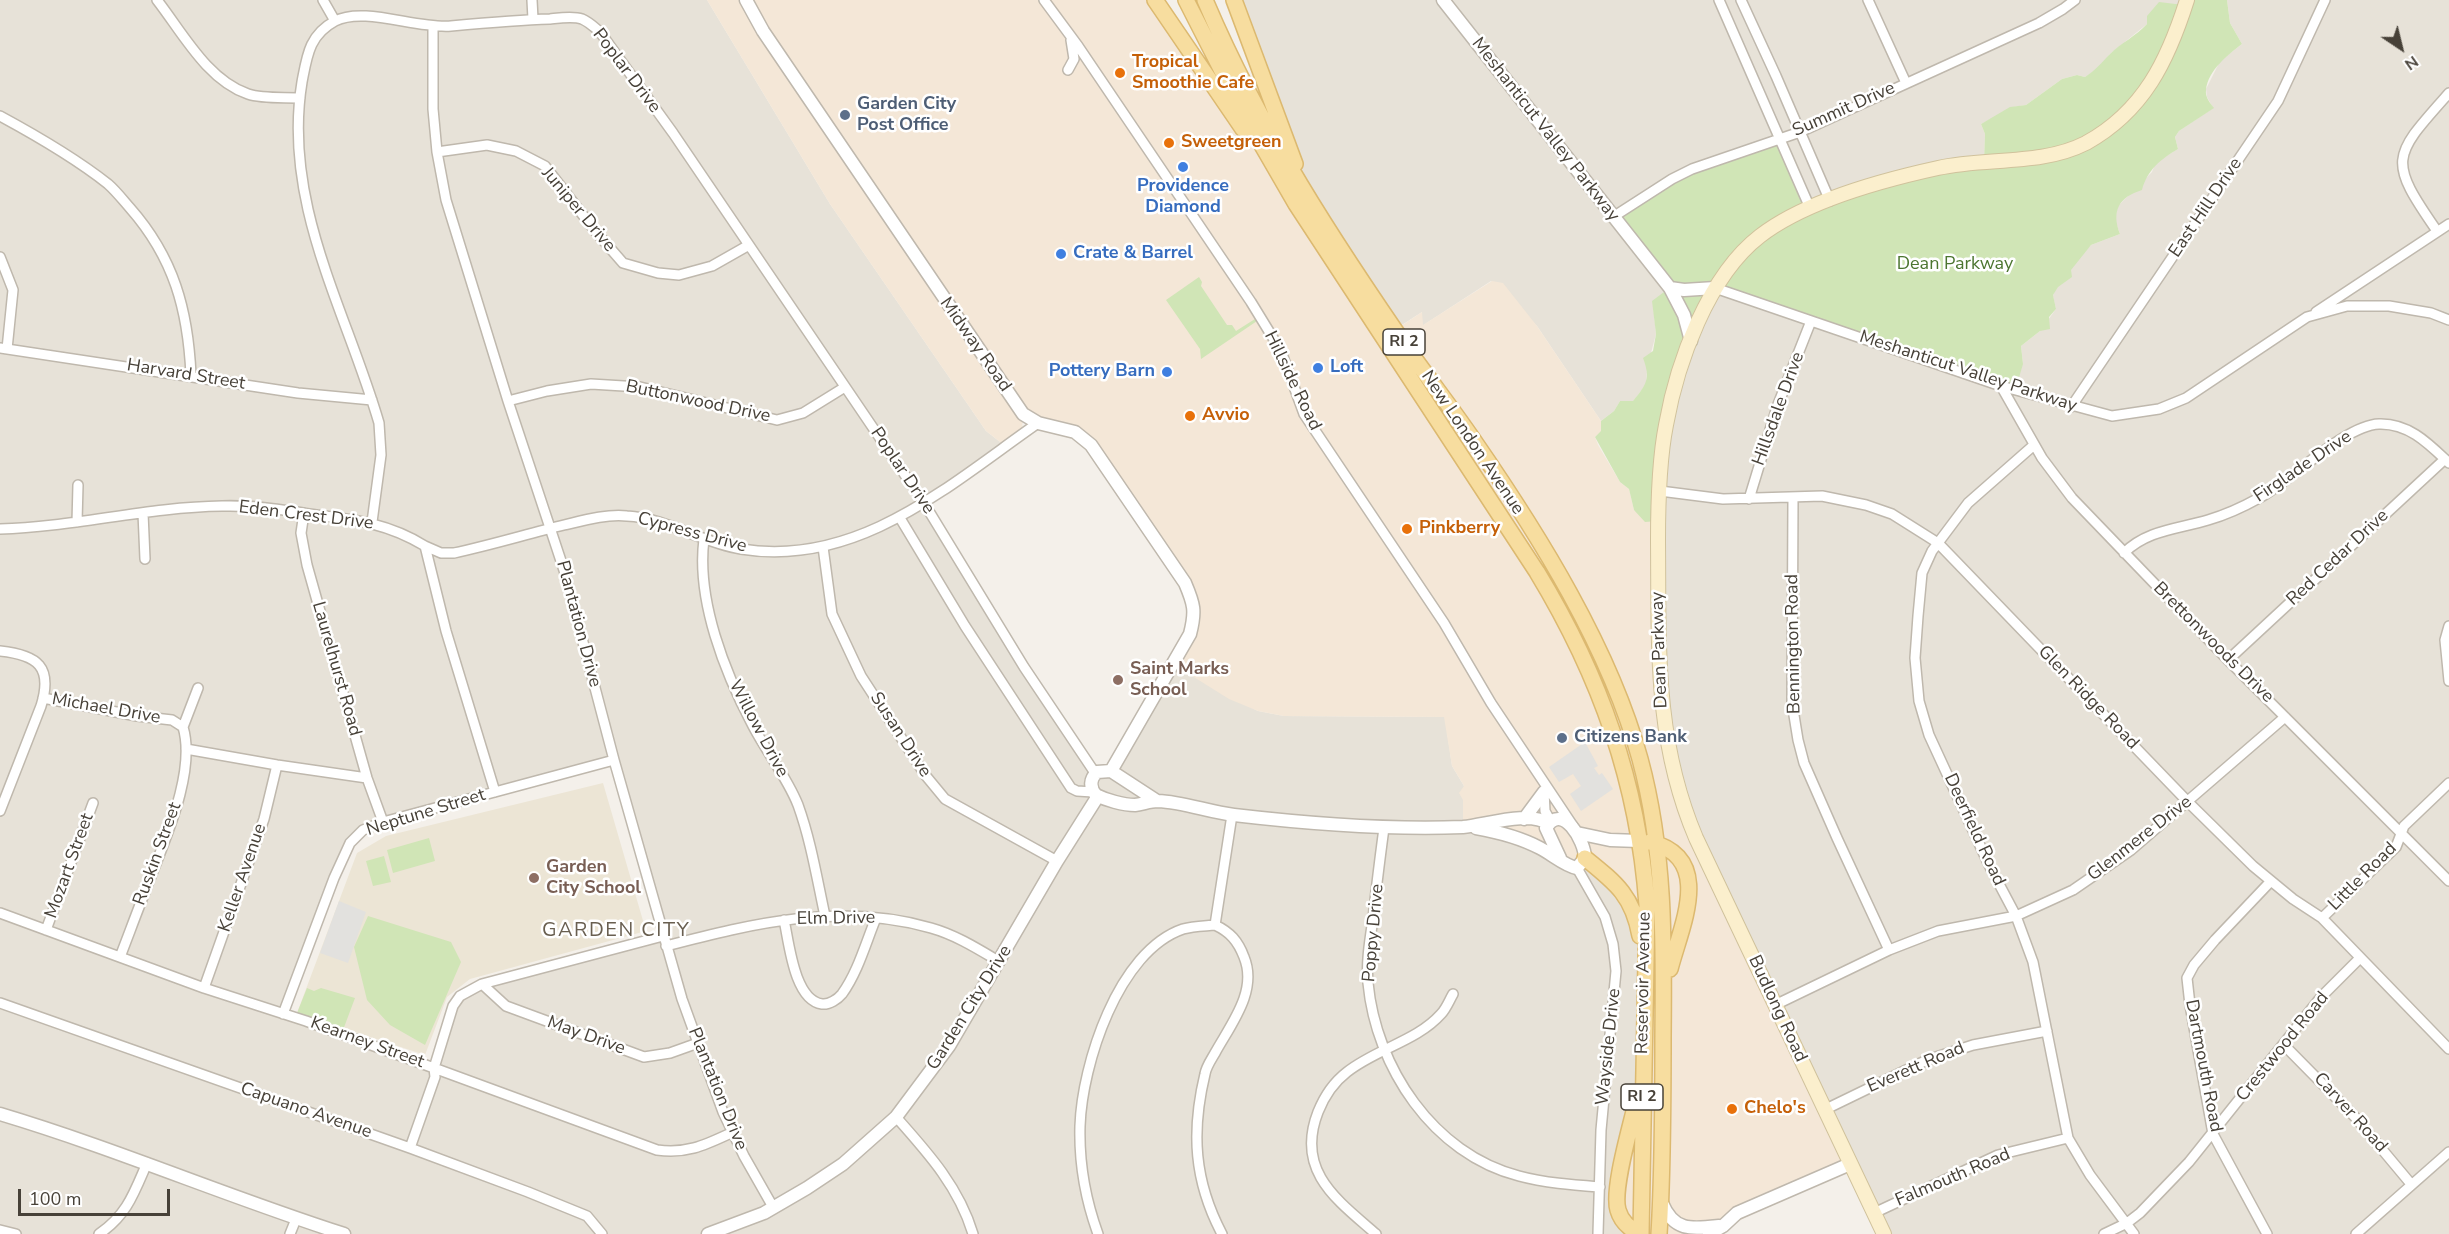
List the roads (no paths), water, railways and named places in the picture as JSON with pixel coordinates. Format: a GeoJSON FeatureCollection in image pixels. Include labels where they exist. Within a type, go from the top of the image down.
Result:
{"type":"FeatureCollection","features":[{"type":"Feature","properties":{"kind":"main road"},"geometry":{"type":"LineString","coordinates":[[1155,0],[1236,120],[1276,171]]}},
{"type":"Feature","properties":{"kind":"main road","name":"New London Avenue"},"geometry":{"type":"LineString","coordinates":[[1186,0],[1276,171],[1537,572],[1566,621],[1590,671],[1610,722],[1626,774],[1639,841]]}},
{"type":"Feature","properties":{"kind":"main road","name":"New London Avenue"},"geometry":{"type":"LineString","coordinates":[[1205,0],[1262,120],[1305,192],[1412,354],[1477,444],[1533,532],[1570,596],[1602,656],[1623,705],[1648,789],[1657,844]]}},
{"type":"Feature","properties":{"kind":"main road"},"geometry":{"type":"LineString","coordinates":[[1234,0],[1305,192]]}},
{"type":"Feature","properties":{"kind":"main road","name":"Dean Parkway"},"geometry":{"type":"LineString","coordinates":[[1675,781],[1665,731],[1660,683],[1658,517],[1665,427],[1676,383],[1691,341],[1715,288],[1745,250],[1760,237],[1782,222],[1810,208],[1896,178],[1939,167],[2028,159],[2058,153],[2084,144],[2117,121],[2142,96],[2154,79],[2174,40],[2187,0]]}},
{"type":"Feature","properties":{"kind":"main road","name":"Budlong Road"},"geometry":{"type":"LineString","coordinates":[[1675,781],[1696,838],[1884,1234]]}},
{"type":"Feature","properties":{"kind":"main road"},"geometry":{"type":"LineString","coordinates":[[1639,841],[1657,844],[1671,851],[1682,861],[1687,872],[1689,887],[1686,914],[1664,992]]}},
{"type":"Feature","properties":{"kind":"main road","name":"Reservoir Avenue"},"geometry":{"type":"LineString","coordinates":[[1639,841],[1647,905],[1644,960],[1640,1234]]}},
{"type":"Feature","properties":{"kind":"main road","name":"Reservoir Avenue"},"geometry":{"type":"LineString","coordinates":[[1657,844],[1664,917],[1659,1234]]}},
{"type":"Feature","properties":{"kind":"main road"},"geometry":{"type":"LineString","coordinates":[[1581,863],[1625,894],[1638,921],[1644,960]]}},
{"type":"Feature","properties":{"kind":"main road"},"geometry":{"type":"LineString","coordinates":[[1640,1234],[1624,1221],[1617,1206],[1623,1164],[1642,1082]]}},
{"type":"Feature","properties":{"kind":"street"},"geometry":{"type":"LineString","coordinates":[[157,0],[204,63],[237,89],[250,94],[300,98]]}},
{"type":"Feature","properties":{"kind":"street"},"geometry":{"type":"LineString","coordinates":[[323,0],[335,21],[320,32],[308,51],[300,98],[298,144],[302,186],[313,233],[379,423],[381,455],[372,522]]}},
{"type":"Feature","properties":{"kind":"street"},"geometry":{"type":"LineString","coordinates":[[532,0],[533,19]]}},
{"type":"Feature","properties":{"kind":"street","name":"Midway Road"},"geometry":{"type":"LineString","coordinates":[[746,0],[763,31],[1023,414],[1038,423],[1075,432],[1091,445],[1185,583],[1194,602],[1190,634],[1172,663],[1114,774]]}},
{"type":"Feature","properties":{"kind":"street","name":"Hillside Road"},"geometry":{"type":"LineString","coordinates":[[1044,0],[1071,40],[1078,46],[1251,302],[1281,351],[1304,414],[1444,623],[1472,673],[1544,789],[1575,829]]}},
{"type":"Feature","properties":{"kind":"street","name":"Meshanticut Valley Parkway"},"geometry":{"type":"LineString","coordinates":[[1443,0],[1670,288]]}},
{"type":"Feature","properties":{"kind":"street"},"geometry":{"type":"LineString","coordinates":[[1719,0],[1810,208]]}},
{"type":"Feature","properties":{"kind":"street"},"geometry":{"type":"LineString","coordinates":[[1741,0],[1830,201]]}},
{"type":"Feature","properties":{"kind":"street"},"geometry":{"type":"LineString","coordinates":[[1868,0],[1906,83]]}},
{"type":"Feature","properties":{"kind":"street","name":"Summit Drive"},"geometry":{"type":"LineString","coordinates":[[1613,217],[1683,173],[1800,132],[2039,23],[2075,0]]}},
{"type":"Feature","properties":{"kind":"street","name":"East Hill Drive"},"geometry":{"type":"LineString","coordinates":[[2071,406],[2278,101],[2325,0]]}},
{"type":"Feature","properties":{"kind":"street","name":"Poplar Drive"},"geometry":{"type":"LineString","coordinates":[[335,21],[349,16],[369,16],[433,28],[533,19],[580,18],[600,32],[673,133],[924,503],[1024,667],[1095,773]]}},
{"type":"Feature","properties":{"kind":"street","name":"Plantation Drive"},"geometry":{"type":"LineString","coordinates":[[433,28],[433,109],[437,152],[446,200],[508,401],[551,528],[666,946],[698,1043],[733,1132],[773,1207]]}},
{"type":"Feature","properties":{"kind":"street"},"geometry":{"type":"LineString","coordinates":[[1068,70],[1074,59],[1071,40]]}},
{"type":"Feature","properties":{"kind":"street"},"geometry":{"type":"LineString","coordinates":[[2437,231],[2411,194],[2401,164],[2403,150],[2412,136],[2449,93]]}},
{"type":"Feature","properties":{"kind":"street"},"geometry":{"type":"LineString","coordinates":[[0,116],[61,151],[110,185],[158,244],[174,278],[183,308],[190,347],[191,375]]}},
{"type":"Feature","properties":{"kind":"street","name":"Juniper Drive"},"geometry":{"type":"LineString","coordinates":[[437,152],[488,145],[516,151],[544,166],[623,263],[658,273],[679,275],[712,266],[749,245]]}},
{"type":"Feature","properties":{"kind":"street"},"geometry":{"type":"LineString","coordinates":[[2307,317],[2449,224]]}},
{"type":"Feature","properties":{"kind":"street"},"geometry":{"type":"LineString","coordinates":[[0,257],[13,290],[3,349]]}},
{"type":"Feature","properties":{"kind":"street"},"geometry":{"type":"LineString","coordinates":[[1670,288],[1684,290],[1715,288]]}},
{"type":"Feature","properties":{"kind":"street"},"geometry":{"type":"LineString","coordinates":[[1670,288],[1684,315],[1691,341]]}},
{"type":"Feature","properties":{"kind":"street","name":"Meshanticut Valley Parkway"},"geometry":{"type":"LineString","coordinates":[[1715,288],[2001,386],[2112,416],[2159,409],[2186,398],[2307,317],[2347,306],[2388,306],[2431,313],[2449,320]]}},
{"type":"Feature","properties":{"kind":"street","name":"Hillsdale Drive"},"geometry":{"type":"LineString","coordinates":[[1749,499],[1777,407],[1811,321]]}},
{"type":"Feature","properties":{"kind":"street","name":"Harvard Street"},"geometry":{"type":"LineString","coordinates":[[3,349],[191,375],[298,393],[372,400]]}},
{"type":"Feature","properties":{"kind":"street","name":"Buttonwood Drive"},"geometry":{"type":"LineString","coordinates":[[508,401],[547,391],[591,384],[640,387],[777,420],[803,413],[845,387]]}},
{"type":"Feature","properties":{"kind":"street","name":"Brettonwoods Drive"},"geometry":{"type":"LineString","coordinates":[[2001,386],[2034,445],[2072,498],[2228,660],[2449,880]]}},
{"type":"Feature","properties":{"kind":"street","name":"Cypress Drive"},"geometry":{"type":"LineString","coordinates":[[425,546],[441,553],[454,553],[597,518],[627,516],[659,522],[704,539],[741,549],[790,551],[823,547],[842,542],[900,518],[1038,423]]}},
{"type":"Feature","properties":{"kind":"street","name":"Firglade Drive"},"geometry":{"type":"LineString","coordinates":[[2124,553],[2134,543],[2147,536],[2209,520],[2245,505],[2274,490],[2337,441],[2376,424],[2405,429],[2420,436],[2447,461]]}},
{"type":"Feature","properties":{"kind":"street","name":"Deerfield Road"},"geometry":{"type":"LineString","coordinates":[[2034,445],[1968,503],[1938,543],[1922,573],[1915,658],[1919,700],[1929,735],[1989,865],[2016,916],[2033,963],[2068,1138],[2090,1174],[2134,1234]]}},
{"type":"Feature","properties":{"kind":"street","name":"Red Cedar Drive"},"geometry":{"type":"LineString","coordinates":[[2228,660],[2447,461]]}},
{"type":"Feature","properties":{"kind":"street"},"geometry":{"type":"LineString","coordinates":[[77,522],[78,485]]}},
{"type":"Feature","properties":{"kind":"street","name":"Glen Ridge Road"},"geometry":{"type":"LineString","coordinates":[[1660,492],[1723,499],[1822,496],[1866,505],[1892,514],[1938,543],[2188,802],[2271,881],[2322,918],[2449,1049]]}},
{"type":"Feature","properties":{"kind":"street","name":"Bennington Road"},"geometry":{"type":"LineString","coordinates":[[1793,498],[1791,693],[1798,740],[1804,763],[1889,950]]}},
{"type":"Feature","properties":{"kind":"street","name":"Eden Crest Drive"},"geometry":{"type":"LineString","coordinates":[[0,529],[142,513],[259,506],[372,522],[403,532],[425,546]]}},
{"type":"Feature","properties":{"kind":"street"},"geometry":{"type":"LineString","coordinates":[[142,513],[144,559]]}},
{"type":"Feature","properties":{"kind":"street","name":"Laurelhurst Road"},"geometry":{"type":"LineString","coordinates":[[304,513],[301,533],[307,565],[367,778],[383,822]]}},
{"type":"Feature","properties":{"kind":"street","name":"Poplar Drive"},"geometry":{"type":"LineString","coordinates":[[900,518],[965,626],[1071,788],[1100,795]]}},
{"type":"Feature","properties":{"kind":"street","name":"Willow Drive"},"geometry":{"type":"LineString","coordinates":[[704,539],[701,563],[717,639],[731,679],[797,804],[809,841],[825,916]]}},
{"type":"Feature","properties":{"kind":"street"},"geometry":{"type":"LineString","coordinates":[[425,546],[446,631],[495,792]]}},
{"type":"Feature","properties":{"kind":"street","name":"Susan Drive"},"geometry":{"type":"LineString","coordinates":[[823,547],[832,614],[861,676],[926,776],[945,799],[1057,861]]}},
{"type":"Feature","properties":{"kind":"street"},"geometry":{"type":"LineString","coordinates":[[2449,626],[2445,640],[2449,681]]}},
{"type":"Feature","properties":{"kind":"street","name":"Michael Drive"},"geometry":{"type":"LineString","coordinates":[[0,651],[22,653],[36,662],[46,680],[44,698],[137,716],[172,720],[183,727],[186,749]]}},
{"type":"Feature","properties":{"kind":"street"},"geometry":{"type":"LineString","coordinates":[[183,727],[198,688]]}},
{"type":"Feature","properties":{"kind":"street"},"geometry":{"type":"LineString","coordinates":[[0,811],[44,698]]}},
{"type":"Feature","properties":{"kind":"street","name":"Glenmere Drive"},"geometry":{"type":"LineString","coordinates":[[1775,1005],[1889,950],[1938,932],[2016,916],[2073,890],[2102,872],[2188,802],[2285,717]]}},
{"type":"Feature","properties":{"kind":"street"},"geometry":{"type":"LineString","coordinates":[[186,749],[367,778]]}},
{"type":"Feature","properties":{"kind":"street","name":"Ruskin Street"},"geometry":{"type":"LineString","coordinates":[[120,957],[179,806],[186,749]]}},
{"type":"Feature","properties":{"kind":"street","name":"Neptune Street"},"geometry":{"type":"LineString","coordinates":[[283,1014],[334,878],[350,843],[363,830],[383,822],[614,760]]}},
{"type":"Feature","properties":{"kind":"street","name":"Keller Avenue"},"geometry":{"type":"LineString","coordinates":[[204,988],[264,819],[277,765]]}},
{"type":"Feature","properties":{"kind":"street"},"geometry":{"type":"LineString","coordinates":[[1095,773],[1102,770],[1114,774],[1157,801]]}},
{"type":"Feature","properties":{"kind":"street","name":"Garden City Drive"},"geometry":{"type":"LineString","coordinates":[[1095,773],[1091,783],[1100,795]]}},
{"type":"Feature","properties":{"kind":"street","name":"Garden City Drive"},"geometry":{"type":"LineString","coordinates":[[708,1234],[764,1213],[807,1188],[843,1164],[896,1117],[950,1046],[1057,861],[1100,795],[1117,791],[1114,774]]}},
{"type":"Feature","properties":{"kind":"street","name":"Little Road"},"geometry":{"type":"LineString","coordinates":[[2322,918],[2396,847],[2404,826],[2449,783]]}},
{"type":"Feature","properties":{"kind":"street"},"geometry":{"type":"LineString","coordinates":[[1524,819],[1544,789]]}},
{"type":"Feature","properties":{"kind":"street","name":"Hillside Road"},"geometry":{"type":"LineString","coordinates":[[1544,789],[1545,811],[1550,823]]}},
{"type":"Feature","properties":{"kind":"street"},"geometry":{"type":"LineString","coordinates":[[1100,795],[1117,803],[1134,805],[1157,801],[1232,815],[1384,828],[1466,826],[1537,818],[1550,823]]}},
{"type":"Feature","properties":{"kind":"street","name":"Mozart Street"},"geometry":{"type":"LineString","coordinates":[[46,930],[93,802]]}},
{"type":"Feature","properties":{"kind":"street"},"geometry":{"type":"LineString","coordinates":[[1215,925],[1232,815]]}},
{"type":"Feature","properties":{"kind":"street"},"geometry":{"type":"LineString","coordinates":[[1560,858],[1546,828],[1550,823],[1558,820],[1575,829],[1610,840],[1639,841]]}},
{"type":"Feature","properties":{"kind":"street"},"geometry":{"type":"LineString","coordinates":[[1466,826],[1517,837],[1560,858],[1569,866],[1581,863],[1584,847],[1575,829]]}},
{"type":"Feature","properties":{"kind":"street","name":"Poppy Drive"},"geometry":{"type":"LineString","coordinates":[[1384,828],[1370,937],[1367,981],[1376,1028],[1390,1065],[1409,1095],[1437,1130],[1471,1154],[1517,1175],[1560,1184],[1600,1187]]}},
{"type":"Feature","properties":{"kind":"street","name":"Wayside Drive"},"geometry":{"type":"LineString","coordinates":[[1581,863],[1605,917],[1613,944],[1616,971],[1601,1130],[1598,1234]]}},
{"type":"Feature","properties":{"kind":"street","name":"Dartmouth Road"},"geometry":{"type":"LineString","coordinates":[[2267,1234],[2213,1134],[2187,978],[2194,965],[2215,940],[2271,881]]}},
{"type":"Feature","properties":{"kind":"street","name":"Kearney Street"},"geometry":{"type":"LineString","coordinates":[[0,913],[657,1150],[687,1151],[702,1147],[733,1132]]}},
{"type":"Feature","properties":{"kind":"street","name":"Elm Drive"},"geometry":{"type":"LineString","coordinates":[[666,946],[748,925],[784,920],[825,916],[876,918],[931,928],[967,943],[1000,962]]}},
{"type":"Feature","properties":{"kind":"street"},"geometry":{"type":"LineString","coordinates":[[784,920],[800,986],[808,997],[822,1004],[830,1003],[841,995],[854,971],[876,918]]}},
{"type":"Feature","properties":{"kind":"street"},"geometry":{"type":"LineString","coordinates":[[1098,1234],[1092,1218],[1083,1172],[1080,1125],[1088,1071],[1103,1027],[1120,988],[1149,950],[1183,929],[1215,925],[1229,931],[1241,948],[1250,977],[1247,993],[1205,1071],[1195,1129],[1199,1174],[1211,1213],[1222,1234]]}},
{"type":"Feature","properties":{"kind":"street"},"geometry":{"type":"LineString","coordinates":[[410,1148],[435,1077],[434,1068],[453,1006],[460,996],[482,984],[663,936]]}},
{"type":"Feature","properties":{"kind":"street","name":"Crestwood Road"},"geometry":{"type":"LineString","coordinates":[[2104,1234],[2127,1223],[2160,1194],[2213,1134],[2321,997],[2359,958]]}},
{"type":"Feature","properties":{"kind":"street","name":"May Drive"},"geometry":{"type":"LineString","coordinates":[[482,984],[506,1006],[644,1057],[670,1053],[698,1043]]}},
{"type":"Feature","properties":{"kind":"street"},"geometry":{"type":"LineString","coordinates":[[1376,1234],[1344,1208],[1319,1176],[1312,1158],[1313,1124],[1329,1090],[1347,1072],[1383,1049],[1425,1028],[1442,1013],[1453,994]]}},
{"type":"Feature","properties":{"kind":"street","name":"Capuano Avenue"},"geometry":{"type":"LineString","coordinates":[[0,1003],[410,1148],[587,1216],[602,1234]]}},
{"type":"Feature","properties":{"kind":"street","name":"Everett Road"},"geometry":{"type":"LineString","coordinates":[[1824,1110],[1927,1059],[1973,1045],[2047,1031]]}},
{"type":"Feature","properties":{"kind":"street","name":"Carver Road"},"geometry":{"type":"LineString","coordinates":[[2284,1045],[2355,1117],[2411,1184]]}},
{"type":"Feature","properties":{"kind":"street"},"geometry":{"type":"LineString","coordinates":[[0,1114],[75,1137],[296,1219],[344,1234]]}},
{"type":"Feature","properties":{"kind":"street"},"geometry":{"type":"LineString","coordinates":[[896,1117],[933,1159],[953,1188],[972,1234]]}},
{"type":"Feature","properties":{"kind":"street","name":"Falmouth Road"},"geometry":{"type":"LineString","coordinates":[[1874,1213],[1998,1155],[2068,1138]]}},
{"type":"Feature","properties":{"kind":"street"},"geometry":{"type":"LineString","coordinates":[[2356,1234],[2449,1152]]}},
{"type":"Feature","properties":{"kind":"street"},"geometry":{"type":"LineString","coordinates":[[99,1234],[114,1223],[128,1206],[147,1163]]}},
{"type":"Feature","properties":{"kind":"street"},"geometry":{"type":"LineString","coordinates":[[1709,1234],[1723,1226],[1737,1213],[1850,1164]]}},
{"type":"Feature","properties":{"kind":"street"},"geometry":{"type":"LineString","coordinates":[[1661,1201],[1670,1218],[1685,1227],[1723,1226]]}},
{"type":"Feature","properties":{"kind":"street"},"geometry":{"type":"LineString","coordinates":[[290,1234],[296,1219]]}},
{"type":"Feature","properties":{"kind":"street"},"geometry":{"type":"LineString","coordinates":[[0,1230],[16,1234]]}},
{"type":"Feature","properties":{"kind":"place","name":"Tropical Smoothie Cafe"},"geometry":{"type":"Point","coordinates":[1120,73]}},
{"type":"Feature","properties":{"kind":"place","name":"Garden City Post Office"},"geometry":{"type":"Point","coordinates":[845,115]}},
{"type":"Feature","properties":{"kind":"place","name":"Sweetgreen"},"geometry":{"type":"Point","coordinates":[1169,143]}},
{"type":"Feature","properties":{"kind":"place","name":"Providence Diamond"},"geometry":{"type":"Point","coordinates":[1183,167]}},
{"type":"Feature","properties":{"kind":"place","name":"Crate & Barrel"},"geometry":{"type":"Point","coordinates":[1061,254]}},
{"type":"Feature","properties":{"kind":"place","name":"Loft"},"geometry":{"type":"Point","coordinates":[1318,368]}},
{"type":"Feature","properties":{"kind":"place","name":"Pottery Barn"},"geometry":{"type":"Point","coordinates":[1167,372]}},
{"type":"Feature","properties":{"kind":"place","name":"Avvio"},"geometry":{"type":"Point","coordinates":[1190,416]}},
{"type":"Feature","properties":{"kind":"place","name":"Pinkberry"},"geometry":{"type":"Point","coordinates":[1407,529]}},
{"type":"Feature","properties":{"kind":"place","name":"Saint Marks School"},"geometry":{"type":"Point","coordinates":[1118,680]}},
{"type":"Feature","properties":{"kind":"place","name":"Citizens Bank"},"geometry":{"type":"Point","coordinates":[1562,738]}},
{"type":"Feature","properties":{"kind":"place","name":"Garden City School"},"geometry":{"type":"Point","coordinates":[534,878]}},
{"type":"Feature","properties":{"kind":"place","name":"Chelo's"},"geometry":{"type":"Point","coordinates":[1732,1109]}},
{"type":"Feature","properties":{"kind":"district","name":"GARDEN CITY"},"geometry":{"type":"Point","coordinates":[616,931]}}]}
